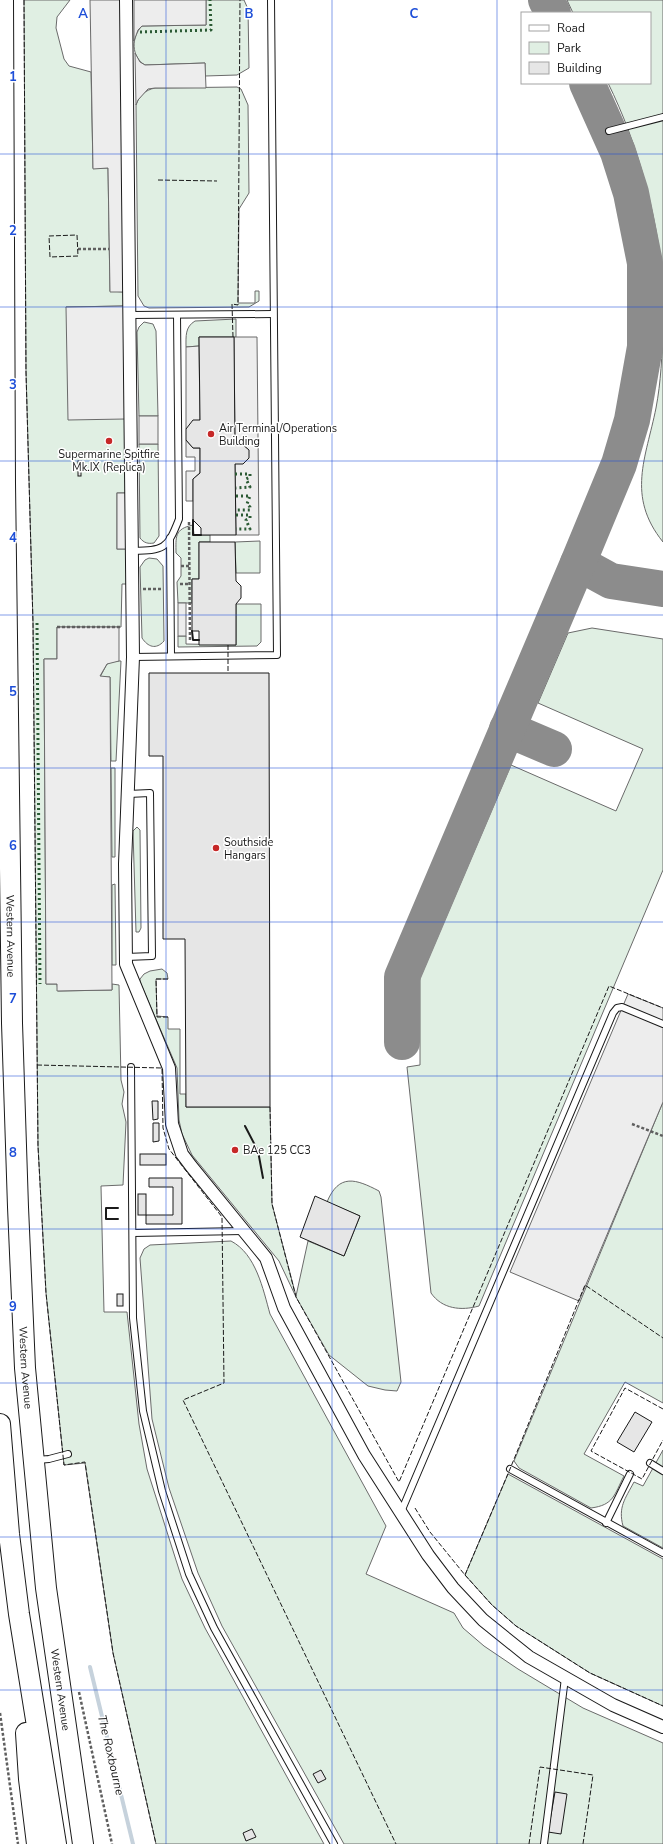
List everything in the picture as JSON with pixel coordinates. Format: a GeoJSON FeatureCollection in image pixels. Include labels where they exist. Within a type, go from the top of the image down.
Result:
{"type":"FeatureCollection","features":[{"type":"Feature","properties":{"kind":"highway","name":"Western Avenue"},"geometry":{"type":"LineString","coordinates":[[3,0],[5,483],[12,1023],[25,1368],[46,1588],[83,1844]]}},
{"type":"Feature","properties":{"kind":"highway"},"geometry":{"type":"LineString","coordinates":[[0,1424],[9,1534],[19,1614],[56,1844]]}},
{"type":"Feature","properties":{"kind":"highway"},"geometry":{"type":"LineString","coordinates":[[19,1614],[29,1779],[37,1844]]}},
{"type":"Feature","properties":{"kind":"highway"},"geometry":{"type":"LineString","coordinates":[[57,1668],[68,1710],[96,1844]]}},
{"type":"Feature","properties":{"kind":"street"},"geometry":{"type":"LineString","coordinates":[[126,0],[133,657],[125,864],[126,964],[169,1068],[172,1124],[175,1139],[182,1154],[191,1166],[266,1258],[284,1308],[364,1455],[428,1555],[453,1588],[482,1620],[529,1657],[613,1705],[663,1727]]}},
{"type":"Feature","properties":{"kind":"lane"},"geometry":{"type":"LineString","coordinates":[[133,657],[277,655],[271,0]]}},
{"type":"Feature","properties":{"kind":"lane"},"geometry":{"type":"LineString","coordinates":[[609,131],[663,117]]}},
{"type":"Feature","properties":{"kind":"lane"},"geometry":{"type":"LineString","coordinates":[[130,315],[274,314]]}},
{"type":"Feature","properties":{"kind":"lane"},"geometry":{"type":"LineString","coordinates":[[132,551],[158,550],[164,547],[179,519],[177,315]]}},
{"type":"Feature","properties":{"kind":"lane"},"geometry":{"type":"LineString","coordinates":[[170,538],[171,656]]}},
{"type":"Feature","properties":{"kind":"lane"},"geometry":{"type":"LineString","coordinates":[[126,957],[152,956],[150,793],[128,794]]}},
{"type":"Feature","properties":{"kind":"lane"},"geometry":{"type":"LineString","coordinates":[[401,1512],[613,1012],[617,1008],[622,1007],[663,1024]]}},
{"type":"Feature","properties":{"kind":"lane"},"geometry":{"type":"LineString","coordinates":[[131,1067],[133,1318],[143,1411],[162,1491],[189,1574],[214,1628],[334,1844]]}},
{"type":"Feature","properties":{"kind":"lane"},"geometry":{"type":"LineString","coordinates":[[133,1233],[244,1231]]}},
{"type":"Feature","properties":{"kind":"lane"},"geometry":{"type":"LineString","coordinates":[[33,1460],[49,1459],[68,1454]]}},
{"type":"Feature","properties":{"kind":"lane"},"geometry":{"type":"LineString","coordinates":[[650,1464],[663,1471]]}},
{"type":"Feature","properties":{"kind":"lane"},"geometry":{"type":"LineString","coordinates":[[510,1469],[663,1553]]}},
{"type":"Feature","properties":{"kind":"lane"},"geometry":{"type":"LineString","coordinates":[[606,1523],[630,1474]]}},
{"type":"Feature","properties":{"kind":"lane"},"geometry":{"type":"LineString","coordinates":[[544,1844],[565,1678]]}},
{"type":"Feature","properties":{"kind":"path"},"geometry":{"type":"LineString","coordinates":[[78,249],[109,249]]}},
{"type":"Feature","properties":{"kind":"path"},"geometry":{"type":"LineString","coordinates":[[189,520],[190,641]]}},
{"type":"Feature","properties":{"kind":"path"},"geometry":{"type":"LineString","coordinates":[[181,566],[189,566]]}},
{"type":"Feature","properties":{"kind":"path"},"geometry":{"type":"LineString","coordinates":[[132,589],[170,589]]}},
{"type":"Feature","properties":{"kind":"path"},"geometry":{"type":"LineString","coordinates":[[57,628],[124,627]]}},
{"type":"Feature","properties":{"kind":"path"},"geometry":{"type":"LineString","coordinates":[[632,1124],[663,1136]]}},
{"type":"Feature","properties":{"kind":"path"},"geometry":{"type":"LineString","coordinates":[[79,1692],[112,1844]]}},
{"type":"Feature","properties":{"kind":"path"},"geometry":{"type":"LineString","coordinates":[[0,1713],[18,1844]]}},
{"type":"Feature","properties":{"kind":"green space"},"geometry":{"type":"Polygon","coordinates":[[[24,0],[70,0],[57,17],[56,28],[64,59],[69,66],[91,72],[93,168],[108,168],[110,291],[124,292],[124,306],[66,307],[125,419],[127,493],[117,493],[117,549],[127,549],[128,584],[122,584],[121,627],[57,627],[57,659],[44,659],[46,984],[57,984],[58,991],[112,990],[112,984],[119,985],[121,1080],[124,1092],[122,1104],[126,1122],[123,1185],[101,1186],[104,1312],[127,1312],[139,1424],[147,1469],[182,1579],[205,1628],[324,1844],[156,1844],[113,1653],[85,1463],[64,1465],[46,1293],[38,1146],[33,623],[26,372],[24,0]]]}},
{"type":"Feature","properties":{"kind":"green space"},"geometry":{"type":"Polygon","coordinates":[[[206,0],[244,0],[248,9],[249,68],[237,75],[205,76],[205,63],[145,65],[140,61],[135,52],[134,41],[142,26],[206,25],[206,0]]]}},
{"type":"Feature","properties":{"kind":"green space"},"geometry":{"type":"Polygon","coordinates":[[[567,0],[663,0],[663,279],[656,229],[644,179],[637,154],[619,106],[608,84],[651,84],[651,12],[573,12],[567,0]]]}},
{"type":"Feature","properties":{"kind":"green space"},"geometry":{"type":"Polygon","coordinates":[[[237,87],[241,89],[248,105],[249,193],[239,209],[238,303],[255,303],[255,291],[259,291],[259,301],[249,307],[149,308],[144,306],[138,296],[137,102],[145,92],[155,88],[237,87]]]}},
{"type":"Feature","properties":{"kind":"green space"},"geometry":{"type":"Polygon","coordinates":[[[236,319],[236,337],[199,337],[199,346],[186,347],[186,336],[189,326],[195,321],[236,319]]]}},
{"type":"Feature","properties":{"kind":"green space"},"geometry":{"type":"Polygon","coordinates":[[[144,322],[153,324],[156,331],[158,416],[139,416],[137,332],[139,327],[144,322]]]}},
{"type":"Feature","properties":{"kind":"green space"},"geometry":{"type":"Polygon","coordinates":[[[663,329],[663,542],[652,525],[645,509],[642,493],[642,476],[644,460],[658,398],[663,329]]]}},
{"type":"Feature","properties":{"kind":"green space"},"geometry":{"type":"Polygon","coordinates":[[[139,444],[158,444],[159,536],[154,543],[146,543],[140,538],[139,444]]]}},
{"type":"Feature","properties":{"kind":"green space"},"geometry":{"type":"Polygon","coordinates":[[[193,525],[194,535],[210,535],[210,542],[199,542],[199,579],[192,579],[192,603],[178,603],[177,582],[181,576],[181,558],[176,553],[176,538],[179,531],[193,525]]]}},
{"type":"Feature","properties":{"kind":"green space"},"geometry":{"type":"Polygon","coordinates":[[[260,541],[260,573],[236,573],[235,542],[260,541]]]}},
{"type":"Feature","properties":{"kind":"green space"},"geometry":{"type":"Polygon","coordinates":[[[149,558],[157,559],[163,566],[164,641],[158,646],[147,644],[142,638],[140,567],[145,560],[149,558]]]}},
{"type":"Feature","properties":{"kind":"green space"},"geometry":{"type":"Polygon","coordinates":[[[236,604],[261,604],[261,642],[257,646],[178,647],[178,636],[186,636],[186,644],[236,645],[236,604]]]}},
{"type":"Feature","properties":{"kind":"green space"},"geometry":{"type":"Polygon","coordinates":[[[592,628],[663,639],[663,870],[479,1306],[472,1308],[452,1307],[435,1298],[431,1293],[407,1067],[420,1065],[420,978],[511,765],[616,811],[643,749],[538,703],[568,633],[592,628]]]}},
{"type":"Feature","properties":{"kind":"green space"},"geometry":{"type":"Polygon","coordinates":[[[113,661],[121,661],[116,761],[111,761],[110,677],[100,677],[107,664],[113,661]]]}},
{"type":"Feature","properties":{"kind":"green space"},"geometry":{"type":"Polygon","coordinates":[[[111,768],[115,768],[115,857],[112,857],[111,768]]]}},
{"type":"Feature","properties":{"kind":"green space"},"geometry":{"type":"Polygon","coordinates":[[[137,827],[140,830],[141,928],[139,932],[136,932],[133,831],[137,827]]]}},
{"type":"Feature","properties":{"kind":"green space"},"geometry":{"type":"Polygon","coordinates":[[[115,884],[116,965],[112,965],[112,885],[115,884]]]}},
{"type":"Feature","properties":{"kind":"green space"},"geometry":{"type":"Polygon","coordinates":[[[162,969],[167,973],[168,979],[156,979],[157,1016],[168,1017],[168,1029],[180,1029],[180,1094],[186,1094],[186,1107],[270,1107],[272,1204],[296,1296],[308,1241],[344,1256],[360,1216],[327,1202],[337,1186],[349,1181],[363,1184],[379,1191],[381,1197],[401,1382],[397,1391],[368,1386],[329,1355],[296,1297],[279,1261],[192,1155],[182,1134],[179,1120],[177,1068],[140,982],[140,979],[144,974],[150,971],[162,969]]]}},
{"type":"Feature","properties":{"kind":"green space"},"geometry":{"type":"Polygon","coordinates":[[[663,1102],[663,1403],[625,1382],[584,1454],[624,1476],[609,1502],[599,1507],[591,1508],[519,1468],[514,1461],[663,1102]]]}},
{"type":"Feature","properties":{"kind":"green space"},"geometry":{"type":"Polygon","coordinates":[[[231,1241],[247,1254],[252,1263],[261,1283],[270,1314],[386,1526],[366,1574],[454,1613],[463,1628],[484,1646],[518,1669],[583,1708],[663,1743],[663,1844],[344,1844],[222,1626],[198,1573],[169,1488],[152,1419],[140,1258],[144,1249],[150,1245],[231,1241]]]}},
{"type":"Feature","properties":{"kind":"green space"},"geometry":{"type":"Polygon","coordinates":[[[663,1450],[663,1548],[623,1526],[621,1514],[625,1498],[634,1482],[643,1486],[663,1450]]]}},
{"type":"Feature","properties":{"kind":"green space"},"geometry":{"type":"Polygon","coordinates":[[[508,1474],[663,1559],[663,1706],[590,1673],[516,1626],[492,1605],[465,1575],[508,1474]]]}},
{"type":"Feature","properties":{"kind":"shaded area"},"geometry":{"type":"Polygon","coordinates":[[[90,0],[126,0],[130,292],[110,292],[108,168],[93,169],[90,0]]]}},
{"type":"Feature","properties":{"kind":"shaded area"},"geometry":{"type":"Polygon","coordinates":[[[134,0],[206,0],[206,25],[142,26],[138,30],[134,41],[134,0]]]}},
{"type":"Feature","properties":{"kind":"shaded area"},"geometry":{"type":"Polygon","coordinates":[[[135,53],[140,62],[145,65],[205,63],[206,88],[148,89],[138,100],[136,105],[135,53]]]}},
{"type":"Feature","properties":{"kind":"shaded area"},"geometry":{"type":"Polygon","coordinates":[[[124,306],[125,419],[68,420],[66,307],[124,306]]]}},
{"type":"Feature","properties":{"kind":"shaded area"},"geometry":{"type":"Polygon","coordinates":[[[234,337],[257,337],[259,535],[236,535],[235,464],[249,450],[243,445],[235,445],[234,337]]]}},
{"type":"Feature","properties":{"kind":"shaded area"},"geometry":{"type":"Polygon","coordinates":[[[199,346],[200,420],[186,429],[186,347],[199,346]]]}},
{"type":"Feature","properties":{"kind":"shaded area"},"geometry":{"type":"Polygon","coordinates":[[[139,416],[158,416],[158,444],[139,444],[139,416]]]}},
{"type":"Feature","properties":{"kind":"shaded area"},"geometry":{"type":"Polygon","coordinates":[[[186,440],[193,448],[200,448],[200,473],[193,479],[193,501],[186,501],[186,471],[195,471],[195,457],[186,457],[186,440]]]}},
{"type":"Feature","properties":{"kind":"shaded area"},"geometry":{"type":"Polygon","coordinates":[[[117,493],[132,493],[132,549],[117,549],[117,493]]]}},
{"type":"Feature","properties":{"kind":"shaded area"},"geometry":{"type":"Polygon","coordinates":[[[178,603],[186,603],[186,636],[178,636],[178,603]]]}},
{"type":"Feature","properties":{"kind":"shaded area"},"geometry":{"type":"Polygon","coordinates":[[[57,627],[119,627],[119,661],[107,664],[100,676],[110,677],[112,990],[57,991],[57,984],[46,984],[44,659],[57,659],[57,627]]]}},
{"type":"Feature","properties":{"kind":"shaded area"},"geometry":{"type":"Polygon","coordinates":[[[628,994],[663,1008],[663,1102],[579,1301],[510,1272],[628,994]]]}},
{"type":"Feature","properties":{"kind":"building","name":"Air Terminal/Operations Building"},"geometry":{"type":"Polygon","coordinates":[[[199,337],[234,337],[235,445],[243,445],[249,450],[249,458],[243,464],[235,464],[236,535],[201,535],[201,528],[193,520],[193,479],[200,473],[200,448],[193,448],[186,440],[186,429],[193,420],[200,420],[199,337]]]}},
{"type":"Feature","properties":{"kind":"building"},"geometry":{"type":"Polygon","coordinates":[[[78,461],[81,461],[81,476],[78,476],[78,461]]]}},
{"type":"Feature","properties":{"kind":"building"},"geometry":{"type":"Polygon","coordinates":[[[199,542],[235,542],[236,581],[241,586],[241,598],[236,604],[236,645],[199,645],[199,631],[192,631],[192,579],[199,579],[199,542]]]}},
{"type":"Feature","properties":{"kind":"building","name":"Southside Hangars"},"geometry":{"type":"Polygon","coordinates":[[[149,673],[269,673],[270,1107],[186,1107],[185,939],[163,939],[163,756],[149,756],[149,673]]]}},
{"type":"Feature","properties":{"kind":"building"},"geometry":{"type":"Polygon","coordinates":[[[152,1101],[158,1101],[158,1119],[153,1120],[152,1101]]]}},
{"type":"Feature","properties":{"kind":"building"},"geometry":{"type":"Polygon","coordinates":[[[153,1123],[159,1123],[159,1141],[153,1142],[153,1123]]]}},
{"type":"Feature","properties":{"kind":"building"},"geometry":{"type":"Polygon","coordinates":[[[140,1154],[166,1154],[166,1165],[140,1165],[140,1154]]]}},
{"type":"Feature","properties":{"kind":"building"},"geometry":{"type":"Polygon","coordinates":[[[149,1178],[182,1178],[182,1224],[146,1224],[146,1215],[173,1215],[173,1187],[149,1187],[149,1178]]]}},
{"type":"Feature","properties":{"kind":"building"},"geometry":{"type":"Polygon","coordinates":[[[138,1194],[146,1194],[146,1215],[138,1215],[138,1194]]]}},
{"type":"Feature","properties":{"kind":"building"},"geometry":{"type":"Polygon","coordinates":[[[315,1196],[360,1216],[344,1256],[300,1237],[315,1196]]]}},
{"type":"Feature","properties":{"kind":"building"},"geometry":{"type":"Polygon","coordinates":[[[117,1294],[123,1294],[123,1306],[117,1306],[117,1294]]]}},
{"type":"Feature","properties":{"kind":"building"},"geometry":{"type":"Polygon","coordinates":[[[635,1412],[652,1422],[634,1452],[617,1442],[635,1412]]]}},
{"type":"Feature","properties":{"kind":"building"},"geometry":{"type":"Polygon","coordinates":[[[321,1770],[326,1779],[318,1783],[313,1774],[321,1770]]]}},
{"type":"Feature","properties":{"kind":"building"},"geometry":{"type":"Polygon","coordinates":[[[555,1792],[567,1794],[561,1834],[548,1832],[555,1792]]]}},
{"type":"Feature","properties":{"kind":"building"},"geometry":{"type":"Polygon","coordinates":[[[252,1829],[256,1837],[246,1841],[243,1833],[252,1829]]]}},
{"type":"Feature","properties":{"kind":"waterway","name":"The Roxbourne"},"geometry":{"type":"LineString","coordinates":[[90,1667],[133,1844]]}},
{"type":"Feature","properties":{"kind":"taxiway"},"geometry":{"type":"LineString","coordinates":[[546,0],[552,12]]}},
{"type":"Feature","properties":{"kind":"taxiway"},"geometry":{"type":"LineString","coordinates":[[402,1042],[402,977],[619,464],[632,420],[645,347],[645,263],[631,193],[618,152],[587,84]]}},
{"type":"Feature","properties":{"kind":"taxiway"},"geometry":{"type":"LineString","coordinates":[[578,563],[611,581],[663,589]]}},
{"type":"Feature","properties":{"kind":"taxiway"},"geometry":{"type":"LineString","coordinates":[[507,729],[554,749]]}},
{"type":"Feature","properties":{"kind":"hedge"},"geometry":{"type":"LineString","coordinates":[[140,32],[211,30],[210,0]]}},
{"type":"Feature","properties":{"kind":"hedge"},"geometry":{"type":"LineString","coordinates":[[235,474],[250,474],[250,477],[246,479],[250,487],[236,488]]}},
{"type":"Feature","properties":{"kind":"hedge"},"geometry":{"type":"LineString","coordinates":[[236,496],[250,496],[247,504],[250,507],[250,510],[236,510]]}},
{"type":"Feature","properties":{"kind":"hedge"},"geometry":{"type":"LineString","coordinates":[[236,515],[250,515],[250,518],[246,520],[250,529],[236,529]]}},
{"type":"Feature","properties":{"kind":"hedge"},"geometry":{"type":"LineString","coordinates":[[37,623],[40,984]]}},
{"type":"Feature","properties":{"kind":"fence"},"geometry":{"type":"LineString","coordinates":[[24,0],[26,372],[33,623],[38,1146],[46,1293],[64,1465],[85,1462],[113,1653],[156,1844]]}},
{"type":"Feature","properties":{"kind":"fence"},"geometry":{"type":"LineString","coordinates":[[233,337],[232,304],[238,305],[240,0]]}},
{"type":"Feature","properties":{"kind":"fence"},"geometry":{"type":"LineString","coordinates":[[158,180],[217,181]]}},
{"type":"Feature","properties":{"kind":"fence"},"geometry":{"type":"LineString","coordinates":[[77,235],[78,256],[50,257],[49,236],[77,235]]}},
{"type":"Feature","properties":{"kind":"fence"},"geometry":{"type":"LineString","coordinates":[[228,645],[228,673]]}},
{"type":"Feature","properties":{"kind":"fence"},"geometry":{"type":"LineString","coordinates":[[168,979],[156,979],[157,1017],[168,1017]]}},
{"type":"Feature","properties":{"kind":"fence"},"geometry":{"type":"LineString","coordinates":[[270,1107],[272,1204],[296,1297],[399,1482],[609,986],[663,1008]]}},
{"type":"Feature","properties":{"kind":"fence"},"geometry":{"type":"LineString","coordinates":[[37,1065],[162,1068],[163,1128],[169,1149],[222,1217],[224,1383],[183,1400],[396,1844]]}},
{"type":"Feature","properties":{"kind":"fence"},"geometry":{"type":"LineString","coordinates":[[415,1508],[430,1532],[465,1575],[585,1285],[663,1338]]}},
{"type":"Feature","properties":{"kind":"fence"},"geometry":{"type":"LineString","coordinates":[[663,1409],[625,1388],[591,1451],[642,1479],[663,1440]]}},
{"type":"Feature","properties":{"kind":"fence"},"geometry":{"type":"LineString","coordinates":[[465,1575],[492,1605],[516,1626],[590,1673],[663,1706]]}},
{"type":"Feature","properties":{"kind":"fence"},"geometry":{"type":"LineString","coordinates":[[529,1844],[540,1767],[593,1775],[583,1844]]}},
{"type":"Feature","properties":{"kind":"wall"},"geometry":{"type":"LineString","coordinates":[[193,520],[193,535],[201,535]]}},
{"type":"Feature","properties":{"kind":"wall"},"geometry":{"type":"LineString","coordinates":[[192,631],[193,640],[199,640]]}},
{"type":"Feature","properties":{"kind":"wall"},"geometry":{"type":"LineString","coordinates":[[245,1126],[258,1151],[263,1178]]}},
{"type":"Feature","properties":{"kind":"wall"},"geometry":{"type":"LineString","coordinates":[[118,1208],[106,1208],[106,1219],[118,1219]]}},
{"type":"Feature","properties":{"kind":"place","name":"Air Terminal/Operations Building"},"geometry":{"type":"Point","coordinates":[211,434]}},
{"type":"Feature","properties":{"kind":"place","name":"Supermarine Spitfire Mk.IX (Replica)"},"geometry":{"type":"Point","coordinates":[109,441]}},
{"type":"Feature","properties":{"kind":"place","name":"Southside Hangars"},"geometry":{"type":"Point","coordinates":[216,848]}},
{"type":"Feature","properties":{"kind":"place","name":"BAe 125 CC3"},"geometry":{"type":"Point","coordinates":[235,1150]}}]}
